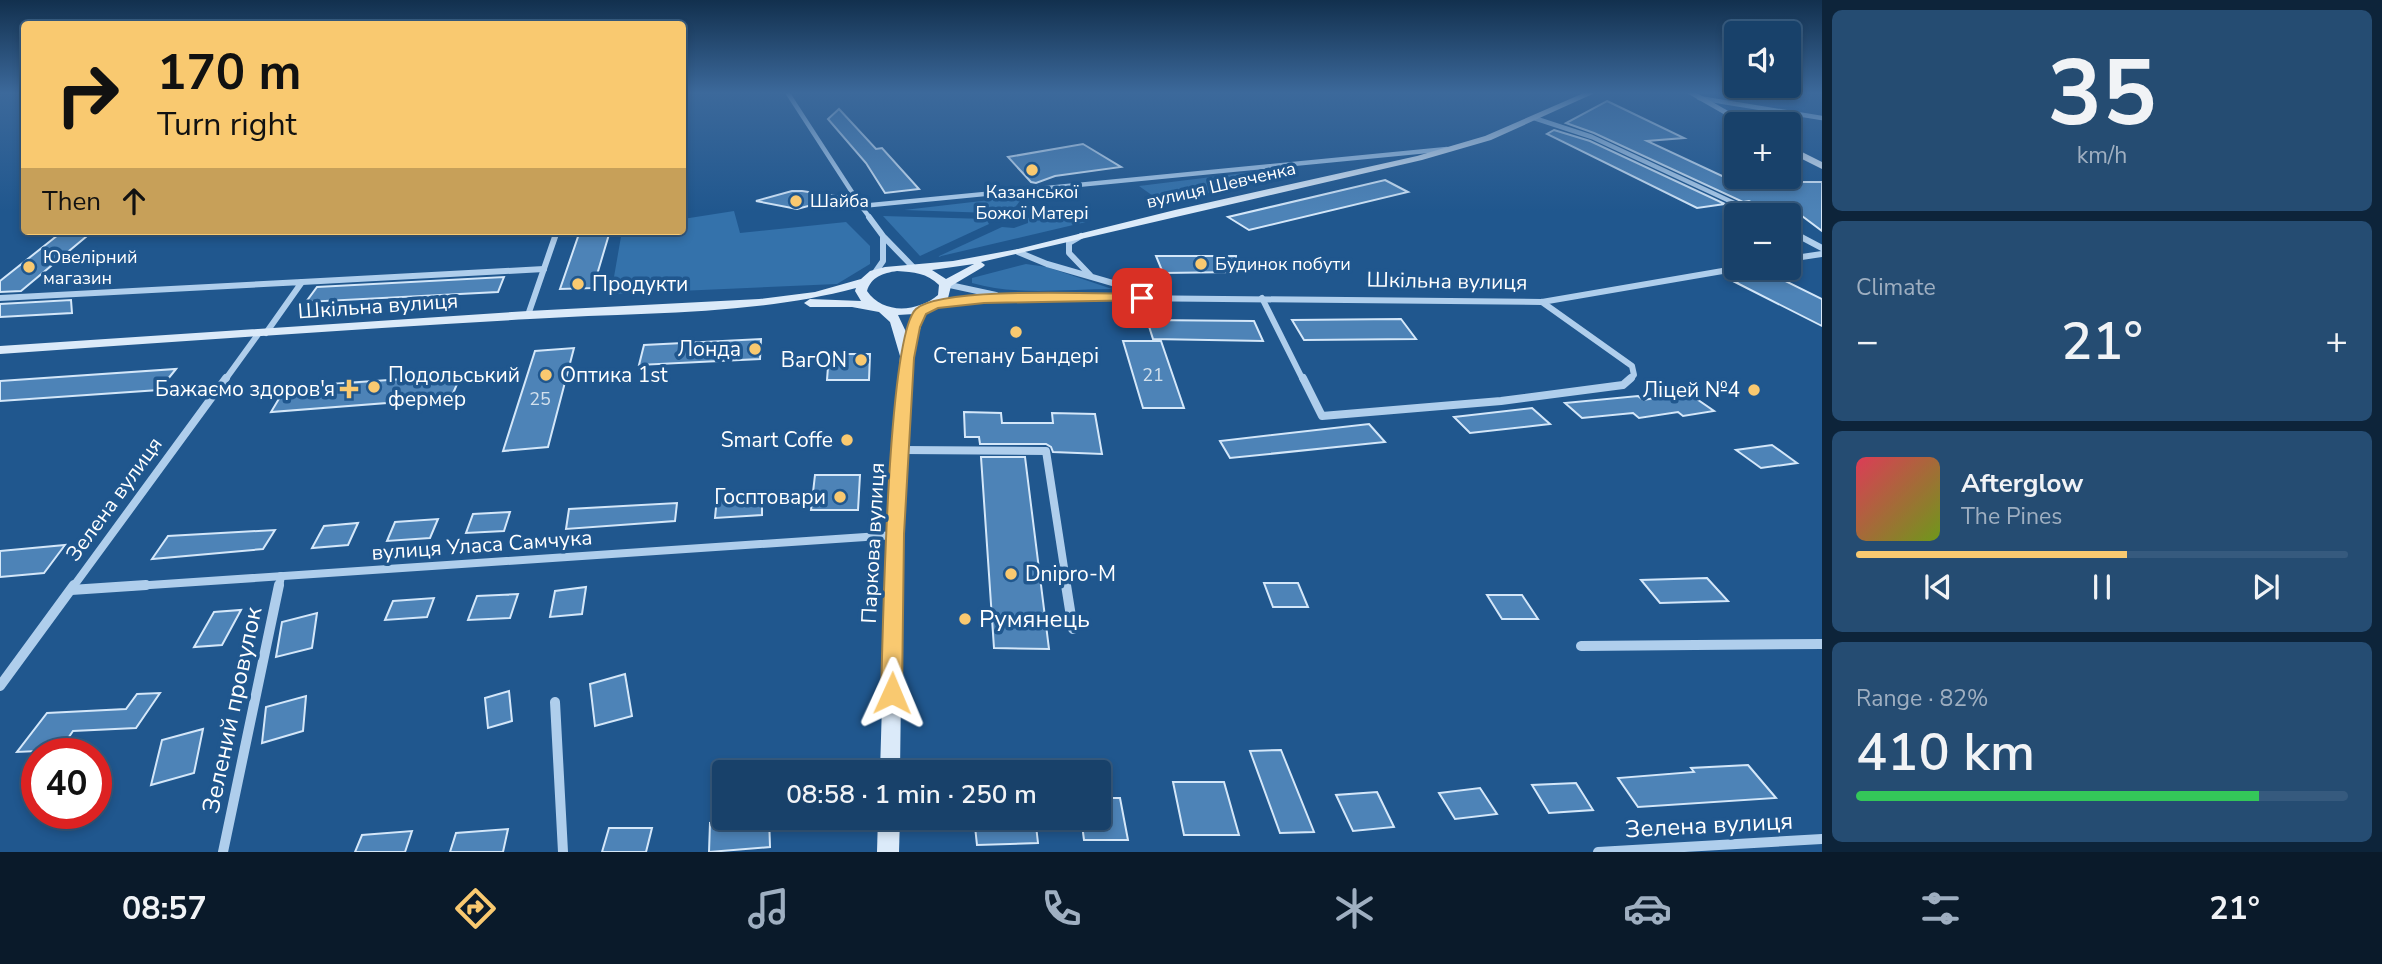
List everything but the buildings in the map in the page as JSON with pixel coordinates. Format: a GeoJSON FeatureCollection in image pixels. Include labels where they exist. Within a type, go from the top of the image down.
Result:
{"type":"FeatureCollection","features":[{"type":"Feature","properties":{"kind":"main road","name":"вулиця Шевченка"},"geometry":{"type":"LineString","coordinates":[[869,278],[897,268],[953,264],[1016,252],[1455,149],[1502,132]]}},
{"type":"Feature","properties":{"kind":"main road"},"geometry":{"type":"LineString","coordinates":[[1801,155],[1822,166]]}},
{"type":"Feature","properties":{"kind":"main road","name":"вулиця Шевченка"},"geometry":{"type":"LineString","coordinates":[[945,284],[969,270],[1016,252]]}},
{"type":"Feature","properties":{"kind":"main road"},"geometry":{"type":"LineString","coordinates":[[914,268],[935,275],[945,284]]}},
{"type":"Feature","properties":{"kind":"main road","name":"Шкільна вулиця"},"geometry":{"type":"LineString","coordinates":[[759,303],[816,295],[869,278]]}},
{"type":"Feature","properties":{"kind":"main road","name":"Паркова вулиця"},"geometry":{"type":"LineString","coordinates":[[869,278],[861,286],[863,296],[890,313],[895,320],[906,358]]}},
{"type":"Feature","properties":{"kind":"main road","name":"Паркова вулиця"},"geometry":{"type":"LineString","coordinates":[[890,760],[895,534],[906,358],[917,319],[921,312],[944,296],[945,284]]}},
{"type":"Feature","properties":{"kind":"main road","name":"Шкільна вулиця"},"geometry":{"type":"LineString","coordinates":[[0,350],[528,315],[759,303],[847,303],[904,311],[934,304]]}},
{"type":"Feature","properties":{"kind":"main road"},"geometry":{"type":"LineString","coordinates":[[888,852],[889,830]]}},
{"type":"Feature","properties":{"kind":"street"},"geometry":{"type":"LineString","coordinates":[[813,132],[883,236],[914,268]]}},
{"type":"Feature","properties":{"kind":"street"},"geometry":{"type":"LineString","coordinates":[[1576,132],[1734,203]]}},
{"type":"Feature","properties":{"kind":"street"},"geometry":{"type":"LineString","coordinates":[[861,206],[1455,149]]}},
{"type":"Feature","properties":{"kind":"street"},"geometry":{"type":"LineString","coordinates":[[528,315],[556,235]]}},
{"type":"Feature","properties":{"kind":"street"},"geometry":{"type":"LineString","coordinates":[[869,278],[882,267],[883,236]]}},
{"type":"Feature","properties":{"kind":"street"},"geometry":{"type":"LineString","coordinates":[[1082,236],[1069,243],[1069,253],[1092,277]]}},
{"type":"Feature","properties":{"kind":"street"},"geometry":{"type":"LineString","coordinates":[[1801,236],[1822,247]]}},
{"type":"Feature","properties":{"kind":"street"},"geometry":{"type":"LineString","coordinates":[[1016,252],[1028,258],[1166,298]]}},
{"type":"Feature","properties":{"kind":"street"},"geometry":{"type":"LineString","coordinates":[[1801,257],[1822,254]]}},
{"type":"Feature","properties":{"kind":"street"},"geometry":{"type":"LineString","coordinates":[[0,298],[544,269]]}},
{"type":"Feature","properties":{"kind":"street","name":"Шкільна вулиця"},"geometry":{"type":"LineString","coordinates":[[1024,297],[1542,302],[1724,271]]}},
{"type":"Feature","properties":{"kind":"street","name":"Зелена вулиця"},"geometry":{"type":"LineString","coordinates":[[0,686],[302,282]]}},
{"type":"Feature","properties":{"kind":"street"},"geometry":{"type":"LineString","coordinates":[[945,284],[965,290],[1024,297]]}},
{"type":"Feature","properties":{"kind":"street"},"geometry":{"type":"LineString","coordinates":[[934,304],[1024,297]]}},
{"type":"Feature","properties":{"kind":"street"},"geometry":{"type":"LineString","coordinates":[[1262,298],[1322,416],[1501,401],[1623,385],[1634,375],[1632,366],[1542,302]]}},
{"type":"Feature","properties":{"kind":"street"},"geometry":{"type":"LineString","coordinates":[[902,450],[1046,451],[1073,629]]}},
{"type":"Feature","properties":{"kind":"street","name":"вулиця Уласа Самчука"},"geometry":{"type":"LineString","coordinates":[[71,590],[895,534]]}},
{"type":"Feature","properties":{"kind":"street","name":"Зелений провулок"},"geometry":{"type":"LineString","coordinates":[[223,852],[281,576]]}},
{"type":"Feature","properties":{"kind":"street"},"geometry":{"type":"LineString","coordinates":[[1581,646],[1822,644]]}},
{"type":"Feature","properties":{"kind":"street"},"geometry":{"type":"LineString","coordinates":[[555,702],[563,852]]}},
{"type":"Feature","properties":{"kind":"street","name":"Зелена вулиця"},"geometry":{"type":"LineString","coordinates":[[1598,852],[1822,839]]}},
{"type":"Feature","properties":{"kind":"shaded area"},"geometry":{"type":"Polygon","coordinates":[[[1277,169],[1287,176],[1163,203],[1139,186],[1277,169]]]}},
{"type":"Feature","properties":{"kind":"shaded area"},"geometry":{"type":"Polygon","coordinates":[[[1024,196],[1012,211],[991,213],[904,210],[1024,196]]]}},
{"type":"Feature","properties":{"kind":"shaded area"},"geometry":{"type":"Polygon","coordinates":[[[734,211],[740,233],[846,222],[870,246],[870,264],[837,284],[611,294],[621,235],[686,235],[686,219],[734,211]]]}},
{"type":"Feature","properties":{"kind":"shaded area"},"geometry":{"type":"Polygon","coordinates":[[[1060,213],[1079,217],[1086,222],[937,257],[1002,227],[1014,228],[1028,223],[1028,218],[1060,213]]]}},
{"type":"Feature","properties":{"kind":"shaded area"},"geometry":{"type":"Polygon","coordinates":[[[883,216],[986,219],[989,224],[920,256],[883,216]]]}},
{"type":"Feature","properties":{"kind":"shaded area"},"geometry":{"type":"Polygon","coordinates":[[[1026,264],[1047,267],[1112,289],[1024,291],[972,283],[972,278],[1026,264]]]}},
{"type":"Feature","properties":{"kind":"place","name":"Казанської Божої Матері"},"geometry":{"type":"Point","coordinates":[1032,170]}},
{"type":"Feature","properties":{"kind":"place","name":"Шайба"},"geometry":{"type":"Point","coordinates":[796,201]}},
{"type":"Feature","properties":{"kind":"place","name":"Будинок побути"},"geometry":{"type":"Point","coordinates":[1201,264]}},
{"type":"Feature","properties":{"kind":"place","name":"Ювелiрний магазин"},"geometry":{"type":"Point","coordinates":[29,267]}},
{"type":"Feature","properties":{"kind":"place","name":"Продукти"},"geometry":{"type":"Point","coordinates":[578,284]}},
{"type":"Feature","properties":{"kind":"place","name":"Степану Бандері"},"geometry":{"type":"Point","coordinates":[1016,332]}},
{"type":"Feature","properties":{"kind":"place","name":"Лонда"},"geometry":{"type":"Point","coordinates":[755,349]}},
{"type":"Feature","properties":{"kind":"place","name":"ВагON"},"geometry":{"type":"Point","coordinates":[861,360]}},
{"type":"Feature","properties":{"kind":"place","name":"Оптика 1st"},"geometry":{"type":"Point","coordinates":[546,375]}},
{"type":"Feature","properties":{"kind":"place","name":"Подольський фермер"},"geometry":{"type":"Point","coordinates":[374,387]}},
{"type":"Feature","properties":{"kind":"place","name":"Бажаємо здоров'я"},"geometry":{"type":"Point","coordinates":[349,389]}},
{"type":"Feature","properties":{"kind":"place","name":"Ліцей №4"},"geometry":{"type":"Point","coordinates":[1754,390]}},
{"type":"Feature","properties":{"kind":"place","name":"Smart Coffe"},"geometry":{"type":"Point","coordinates":[847,440]}},
{"type":"Feature","properties":{"kind":"place","name":"Госптовари"},"geometry":{"type":"Point","coordinates":[840,497]}},
{"type":"Feature","properties":{"kind":"place","name":"Dnipro-M"},"geometry":{"type":"Point","coordinates":[1011,574]}},
{"type":"Feature","properties":{"kind":"place","name":"Румянець"},"geometry":{"type":"Point","coordinates":[965,619]}},
{"type":"Feature","properties":{"kind":"route"},"geometry":{"type":"LineString","coordinates":[[892,693],[895,534],[906,358],[913,327],[921,312],[934,304],[984,299],[1142,298]]}}]}
